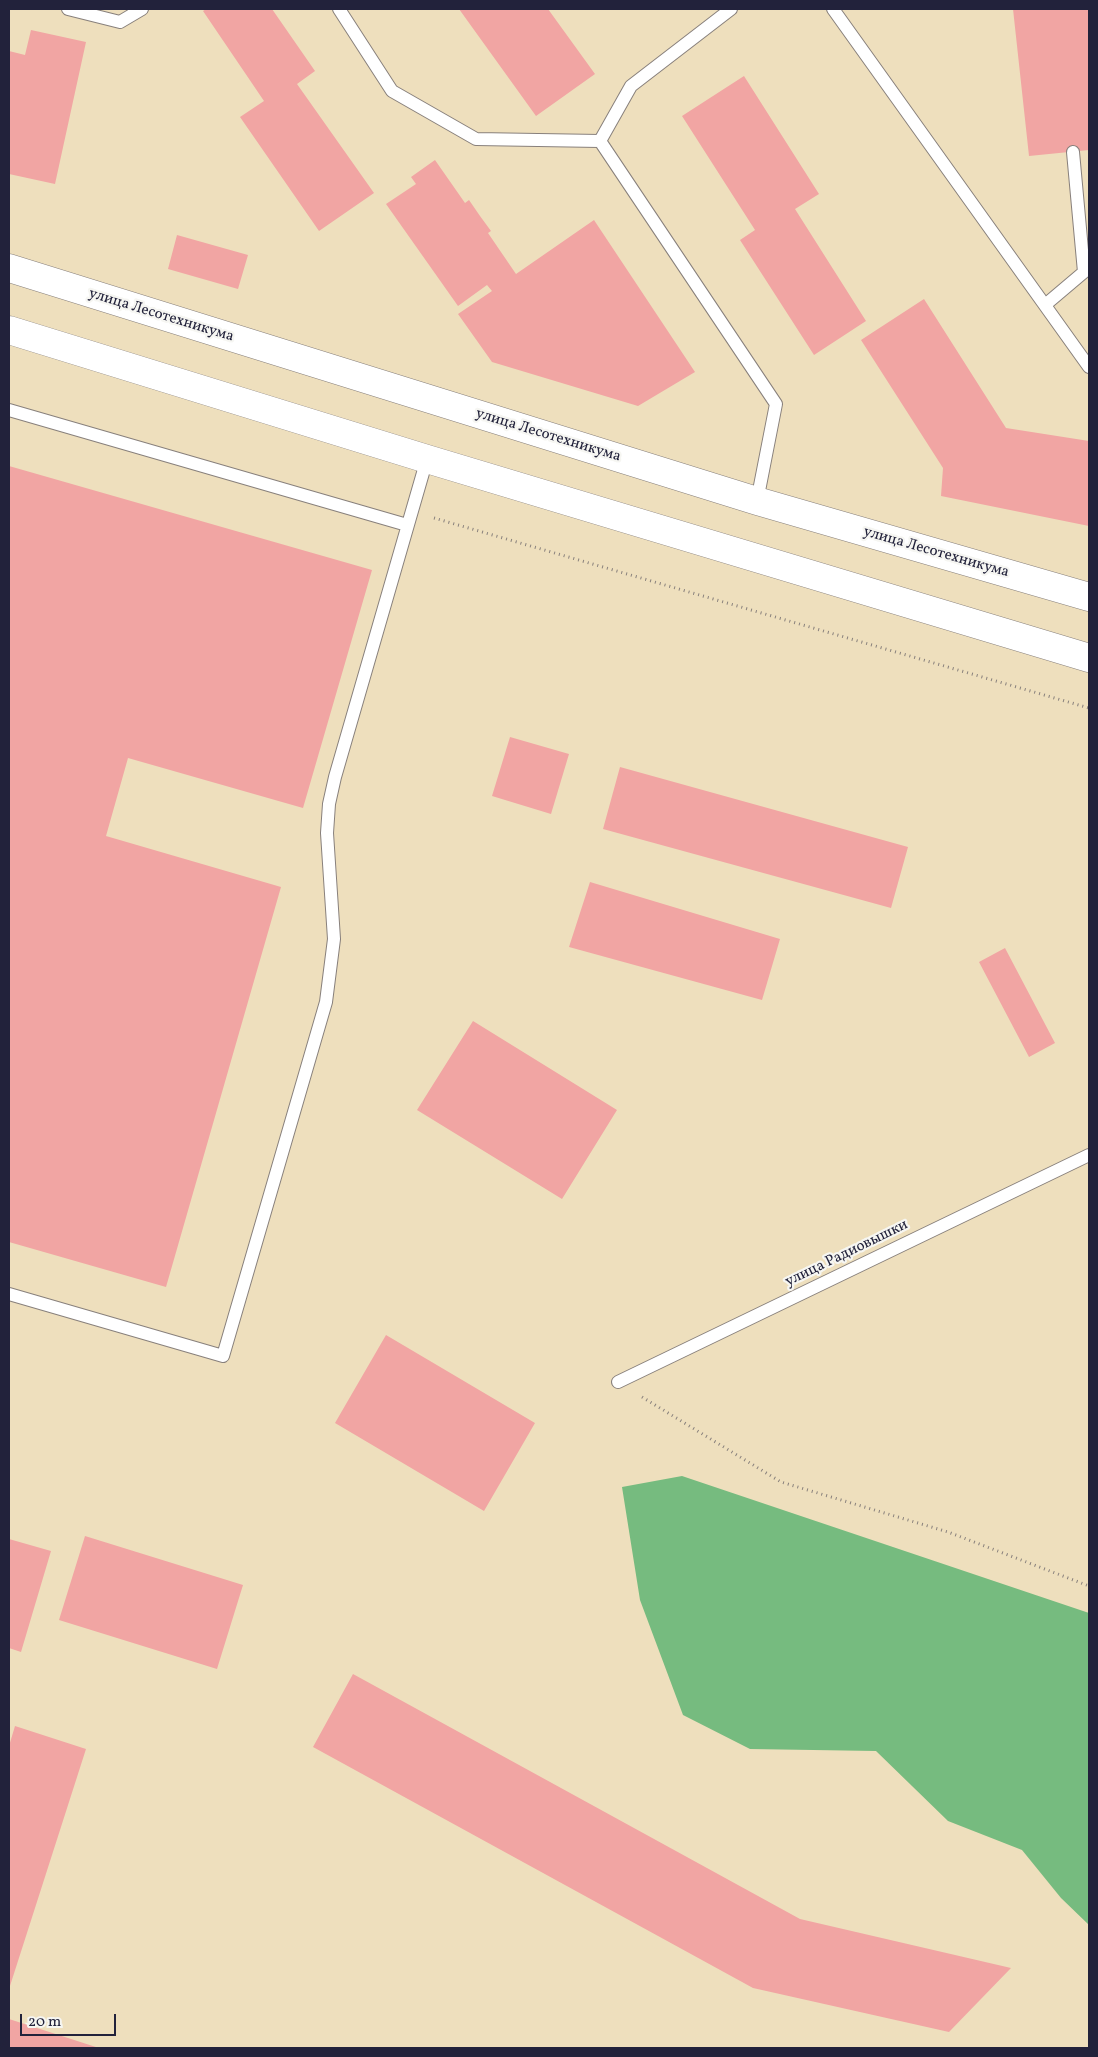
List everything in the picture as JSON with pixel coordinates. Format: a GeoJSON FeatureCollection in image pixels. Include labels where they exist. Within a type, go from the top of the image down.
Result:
{"type":"FeatureCollection","features":[{"type":"Feature","properties":{"kind":"main road","name":"улица Лесотехникума"},"geometry":{"type":"LineString","coordinates":[[9,268],[757,502],[1089,597]]}},
{"type":"Feature","properties":{"kind":"main road"},"geometry":{"type":"LineString","coordinates":[[10,332],[1089,658]]}},
{"type":"Feature","properties":{"kind":"lane"},"geometry":{"type":"LineString","coordinates":[[68,9],[120,22],[142,9]]}},
{"type":"Feature","properties":{"kind":"lane"},"geometry":{"type":"LineString","coordinates":[[339,9],[392,91],[476,139],[600,141]]}},
{"type":"Feature","properties":{"kind":"lane"},"geometry":{"type":"LineString","coordinates":[[600,141],[631,86],[731,9]]}},
{"type":"Feature","properties":{"kind":"lane"},"geometry":{"type":"LineString","coordinates":[[833,9],[1089,367]]}},
{"type":"Feature","properties":{"kind":"lane"},"geometry":{"type":"LineString","coordinates":[[600,141],[776,404],[757,502]]}},
{"type":"Feature","properties":{"kind":"lane"},"geometry":{"type":"LineString","coordinates":[[1045,305],[1084,272],[1073,152]]}},
{"type":"Feature","properties":{"kind":"lane"},"geometry":{"type":"LineString","coordinates":[[9,410],[407,525]]}},
{"type":"Feature","properties":{"kind":"lane"},"geometry":{"type":"LineString","coordinates":[[9,1294],[223,1356],[326,1002],[334,939],[327,832],[329,804],[337,768],[428,459]]}},
{"type":"Feature","properties":{"kind":"lane","name":"улица Радиовышки"},"geometry":{"type":"LineString","coordinates":[[618,1382],[1089,1155]]}},
{"type":"Feature","properties":{"kind":"path"},"geometry":{"type":"LineString","coordinates":[[411,512],[1089,708]]}},
{"type":"Feature","properties":{"kind":"path"},"geometry":{"type":"LineString","coordinates":[[618,1382],[780,1482],[948,1532],[1089,1586]]}},
{"type":"Feature","properties":{"kind":"green space"},"geometry":{"type":"Polygon","coordinates":[[[682,1476],[1089,1613],[1089,1925],[1061,1898],[1022,1850],[948,1821],[876,1751],[750,1749],[683,1715],[640,1600],[622,1487],[682,1476]]]}},
{"type":"Feature","properties":{"kind":"building"},"geometry":{"type":"Polygon","coordinates":[[[206,9],[272,9],[315,71],[297,84],[374,193],[319,231],[240,117],[264,101],[203,11],[206,9]]]}},
{"type":"Feature","properties":{"kind":"building"},"geometry":{"type":"Polygon","coordinates":[[[459,9],[548,9],[595,74],[536,116],[459,9]]]}},
{"type":"Feature","properties":{"kind":"building"},"geometry":{"type":"Polygon","coordinates":[[[1013,9],[1089,9],[1089,150],[1029,156],[1013,9]]]}},
{"type":"Feature","properties":{"kind":"building"},"geometry":{"type":"Polygon","coordinates":[[[31,30],[86,42],[55,184],[9,174],[9,51],[25,55],[31,30]]]}},
{"type":"Feature","properties":{"kind":"building"},"geometry":{"type":"Polygon","coordinates":[[[744,76],[819,194],[795,209],[866,321],[814,355],[740,240],[755,230],[682,116],[744,76]]]}},
{"type":"Feature","properties":{"kind":"building"},"geometry":{"type":"Polygon","coordinates":[[[435,160],[465,203],[469,200],[491,231],[488,233],[516,274],[594,220],[695,372],[638,406],[492,362],[458,314],[492,291],[487,285],[458,306],[386,204],[416,184],[411,177],[435,160]]]}},
{"type":"Feature","properties":{"kind":"building"},"geometry":{"type":"Polygon","coordinates":[[[177,235],[248,255],[238,289],[168,269],[177,235]]]}},
{"type":"Feature","properties":{"kind":"building"},"geometry":{"type":"Polygon","coordinates":[[[924,299],[1006,428],[1089,441],[1089,526],[941,496],[943,468],[861,340],[924,299]]]}},
{"type":"Feature","properties":{"kind":"building"},"geometry":{"type":"Polygon","coordinates":[[[9,466],[372,570],[303,808],[128,758],[106,836],[281,887],[166,1287],[9,1242],[9,466]]]}},
{"type":"Feature","properties":{"kind":"building"},"geometry":{"type":"Polygon","coordinates":[[[510,737],[569,754],[551,814],[492,796],[510,737]]]}},
{"type":"Feature","properties":{"kind":"building"},"geometry":{"type":"Polygon","coordinates":[[[620,767],[908,847],[891,908],[603,829],[620,767]]]}},
{"type":"Feature","properties":{"kind":"building"},"geometry":{"type":"Polygon","coordinates":[[[590,882],[780,939],[762,1000],[569,947],[590,882]]]}},
{"type":"Feature","properties":{"kind":"building"},"geometry":{"type":"Polygon","coordinates":[[[1005,948],[1055,1043],[1029,1057],[979,962],[1005,948]]]}},
{"type":"Feature","properties":{"kind":"building"},"geometry":{"type":"Polygon","coordinates":[[[473,1021],[617,1110],[562,1199],[417,1110],[473,1021]]]}},
{"type":"Feature","properties":{"kind":"building"},"geometry":{"type":"Polygon","coordinates":[[[386,1335],[535,1423],[484,1511],[335,1423],[386,1335]]]}},
{"type":"Feature","properties":{"kind":"building"},"geometry":{"type":"Polygon","coordinates":[[[85,1536],[243,1585],[217,1669],[59,1620],[85,1536]]]}},
{"type":"Feature","properties":{"kind":"building"},"geometry":{"type":"Polygon","coordinates":[[[9,1539],[51,1551],[21,1652],[9,1648],[9,1539]]]}},
{"type":"Feature","properties":{"kind":"building"},"geometry":{"type":"Polygon","coordinates":[[[353,1674],[800,1919],[1011,1968],[949,2032],[753,1988],[313,1747],[353,1674]]]}},
{"type":"Feature","properties":{"kind":"building"},"geometry":{"type":"Polygon","coordinates":[[[15,1726],[86,1749],[9,1989],[9,1746],[15,1726]]]}},
{"type":"Feature","properties":{"kind":"building"},"geometry":{"type":"Polygon","coordinates":[[[9,2019],[99,2048],[9,2048],[9,2019]]]}}]}
